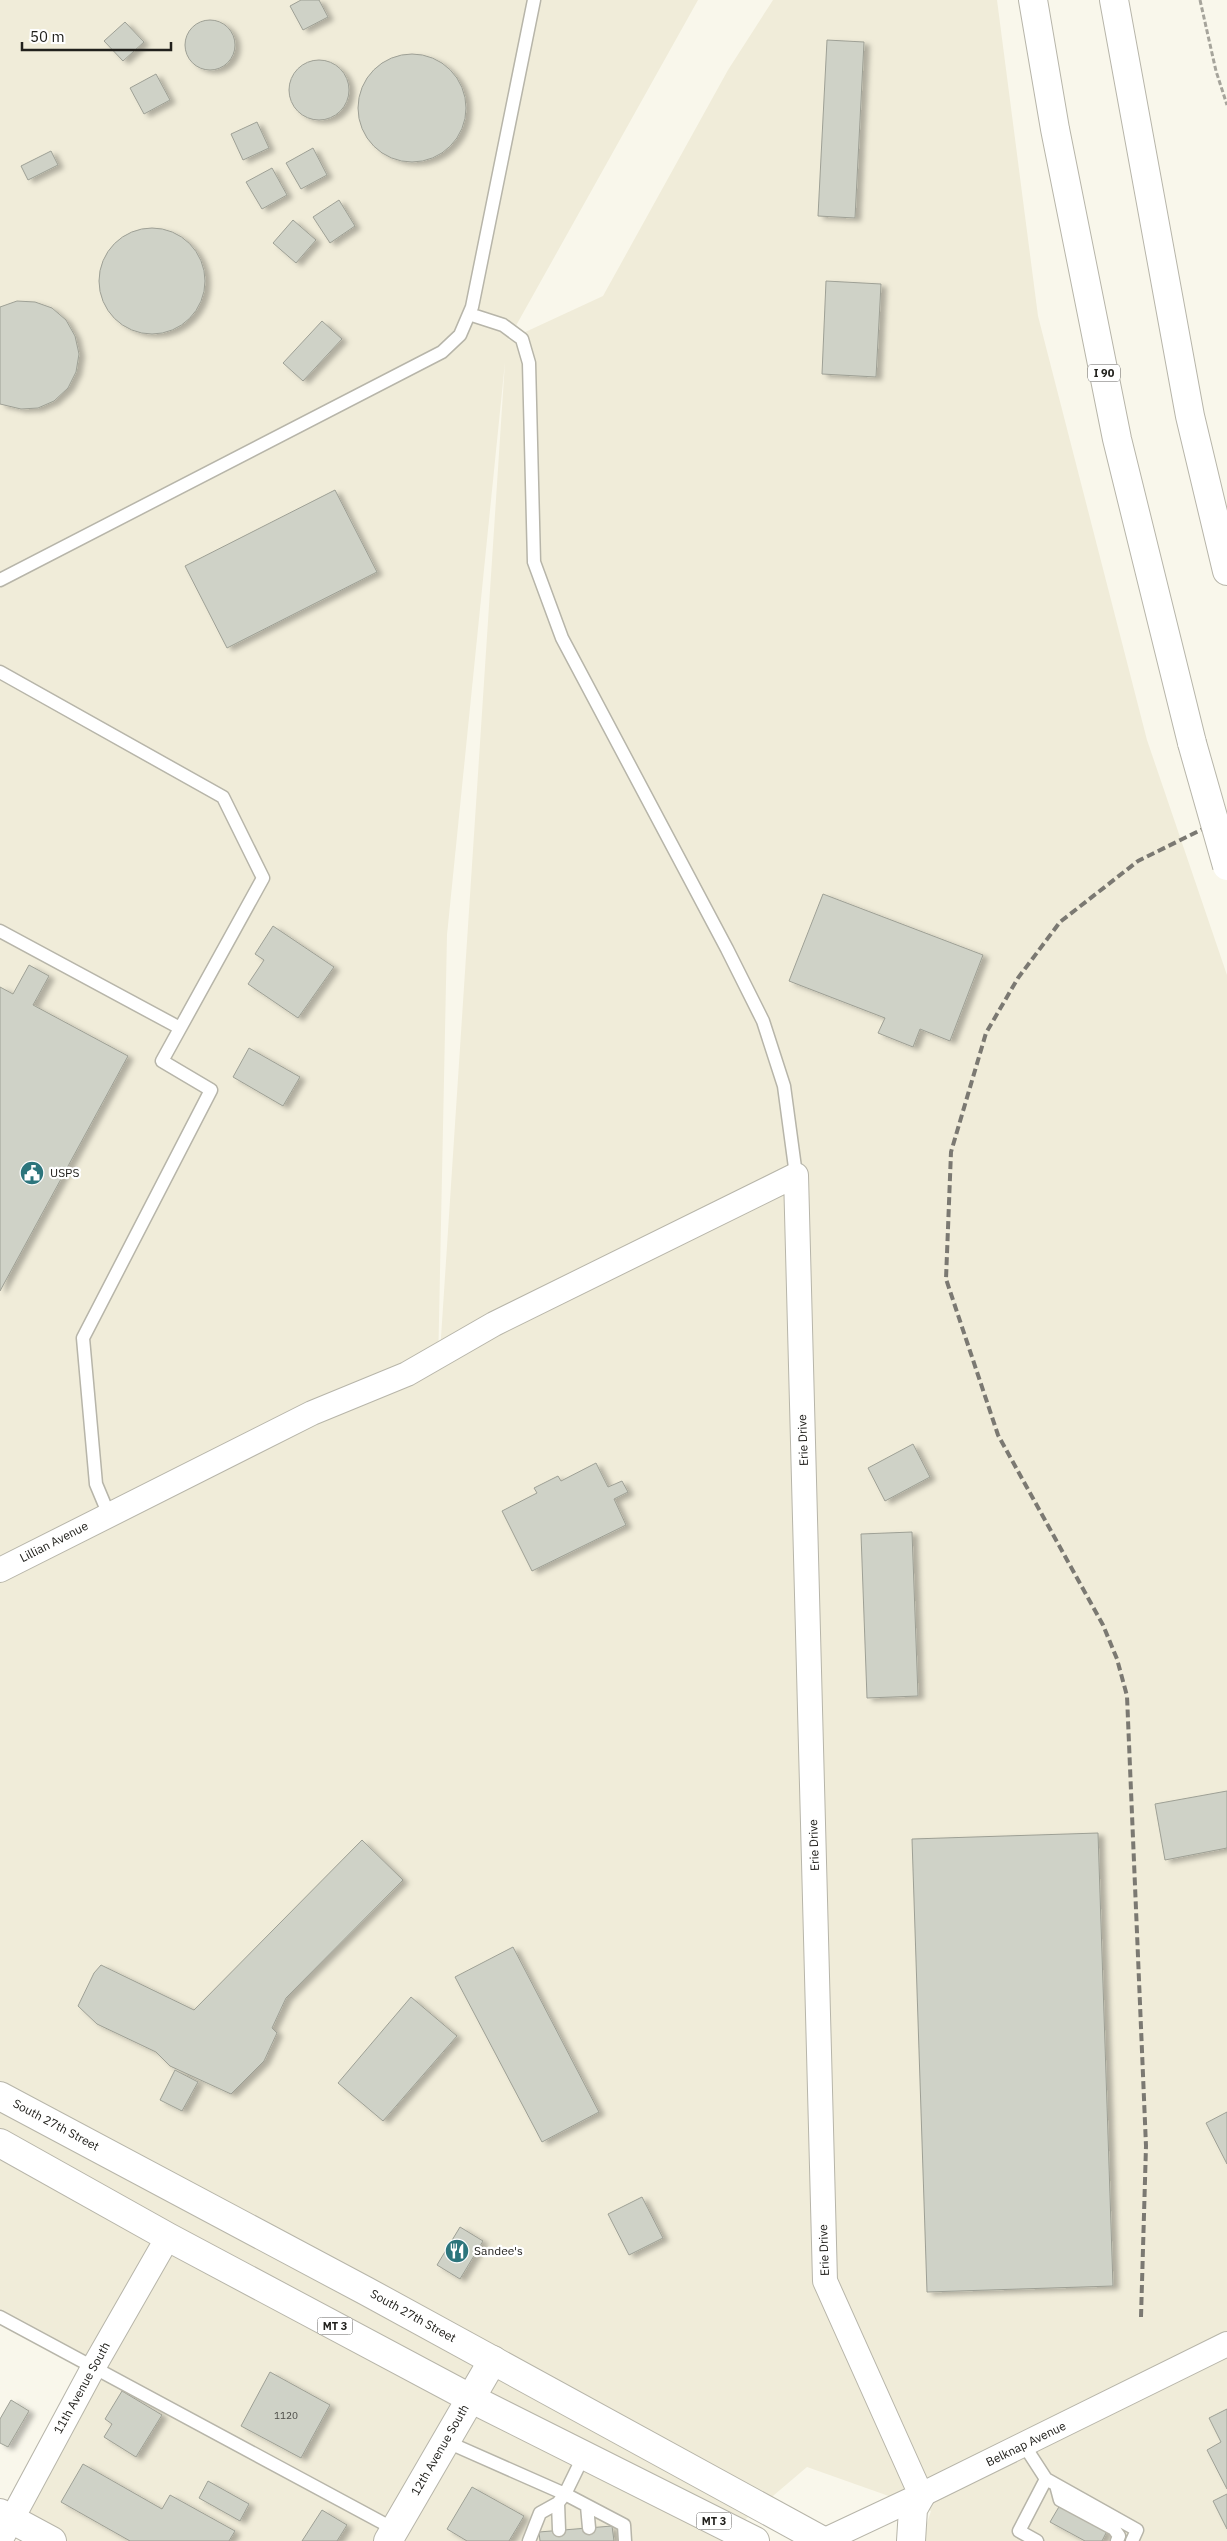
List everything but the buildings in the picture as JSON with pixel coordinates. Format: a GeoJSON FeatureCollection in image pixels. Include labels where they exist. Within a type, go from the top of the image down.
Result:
{"type":"FeatureCollection","features":[{"type":"Feature","properties":{"kind":"main road","name":"I 90"},"geometry":{"type":"LineString","coordinates":[[1033,0],[1055,129],[1117,439],[1192,743],[1227,866]]}},
{"type":"Feature","properties":{"kind":"main road"},"geometry":{"type":"LineString","coordinates":[[1114,0],[1190,416],[1227,571]]}},
{"type":"Feature","properties":{"kind":"main road","name":"South 27th Street"},"geometry":{"type":"LineString","coordinates":[[0,2096],[493,2360],[823,2541]]}},
{"type":"Feature","properties":{"kind":"main road","name":"MT 3"},"geometry":{"type":"LineString","coordinates":[[0,2143],[168,2237],[470,2398],[755,2541]]}},
{"type":"Feature","properties":{"kind":"main road","name":"12th Avenue South"},"geometry":{"type":"LineString","coordinates":[[391,2535],[493,2360]]}},
{"type":"Feature","properties":{"kind":"main road"},"geometry":{"type":"LineString","coordinates":[[911,2541],[913,2508],[921,2495]]}},
{"type":"Feature","properties":{"kind":"main road"},"geometry":{"type":"LineString","coordinates":[[673,2500],[694,2518],[708,2541]]}},
{"type":"Feature","properties":{"kind":"main road"},"geometry":{"type":"LineString","coordinates":[[4,2524],[52,2541]]}},
{"type":"Feature","properties":{"kind":"street","name":"Lillian Avenue"},"geometry":{"type":"LineString","coordinates":[[0,1570],[312,1413],[407,1374],[494,1324],[796,1175]]}},
{"type":"Feature","properties":{"kind":"street","name":"Erie Drive"},"geometry":{"type":"LineString","coordinates":[[796,1175],[825,2281],[921,2495]]}},
{"type":"Feature","properties":{"kind":"street","name":"11th Avenue South"},"geometry":{"type":"LineString","coordinates":[[4,2524],[168,2237]]}},
{"type":"Feature","properties":{"kind":"street","name":"Belknap Avenue"},"geometry":{"type":"LineString","coordinates":[[823,2541],[1024,2445],[1227,2344]]}},
{"type":"Feature","properties":{"kind":"lane"},"geometry":{"type":"LineString","coordinates":[[0,580],[442,352],[460,335],[470,314],[534,0]]}},
{"type":"Feature","properties":{"kind":"lane"},"geometry":{"type":"LineString","coordinates":[[470,314],[503,325],[522,339],[529,363],[534,562],[562,638],[728,949],[763,1021],[784,1086],[796,1175]]}},
{"type":"Feature","properties":{"kind":"lane"},"geometry":{"type":"LineString","coordinates":[[0,672],[224,797],[263,878],[162,1061],[211,1090],[83,1338],[96,1484],[109,1515]]}},
{"type":"Feature","properties":{"kind":"lane"},"geometry":{"type":"LineString","coordinates":[[0,932],[180,1028]]}},
{"type":"Feature","properties":{"kind":"lane"},"geometry":{"type":"LineString","coordinates":[[0,2317],[391,2535]]}},
{"type":"Feature","properties":{"kind":"lane"},"geometry":{"type":"LineString","coordinates":[[445,2441],[562,2499],[587,2506],[624,2525],[625,2541]]}},
{"type":"Feature","properties":{"kind":"lane"},"geometry":{"type":"LineString","coordinates":[[1024,2445],[1051,2482],[1060,2500],[1114,2530],[1119,2536],[1117,2541]]}},
{"type":"Feature","properties":{"kind":"lane"},"geometry":{"type":"LineString","coordinates":[[559,2530],[562,2499],[584,2455]]}},
{"type":"Feature","properties":{"kind":"lane"},"geometry":{"type":"LineString","coordinates":[[1037,2541],[1018,2531],[1051,2482]]}},
{"type":"Feature","properties":{"kind":"lane"},"geometry":{"type":"LineString","coordinates":[[1051,2482],[1137,2530],[1132,2541]]}},
{"type":"Feature","properties":{"kind":"lane"},"geometry":{"type":"LineString","coordinates":[[529,2541],[540,2513],[562,2499]]}},
{"type":"Feature","properties":{"kind":"lane"},"geometry":{"type":"LineString","coordinates":[[587,2506],[589,2528]]}},
{"type":"Feature","properties":{"kind":"path"},"geometry":{"type":"LineString","coordinates":[[1200,0],[1216,71],[1227,105]]}},
{"type":"Feature","properties":{"kind":"shaded area"},"geometry":{"type":"Polygon","coordinates":[[[0,0],[698,0],[508,340],[603,296],[728,70],[773,0],[997,0],[1038,316],[1147,740],[1227,975],[1227,2541],[921,2541],[931,2511],[807,2467],[720,2541],[52,2541],[11,2519],[92,2368],[0,2317],[0,0]],[[505,362],[447,935],[439,1368],[505,362]]]}},
{"type":"Feature","properties":{"kind":"railway"},"geometry":{"type":"LineString","coordinates":[[1141,2317],[1146,2146],[1127,1696],[1117,1659],[1103,1625],[998,1435],[946,1279],[951,1152],[986,1033],[1018,978],[1060,922],[1138,861],[1227,817]]}},
{"type":"Feature","properties":{"kind":"place","name":"USPS"},"geometry":{"type":"Point","coordinates":[32,1173]}},
{"type":"Feature","properties":{"kind":"place","name":"Sandee's"},"geometry":{"type":"Point","coordinates":[457,2251]}}]}
